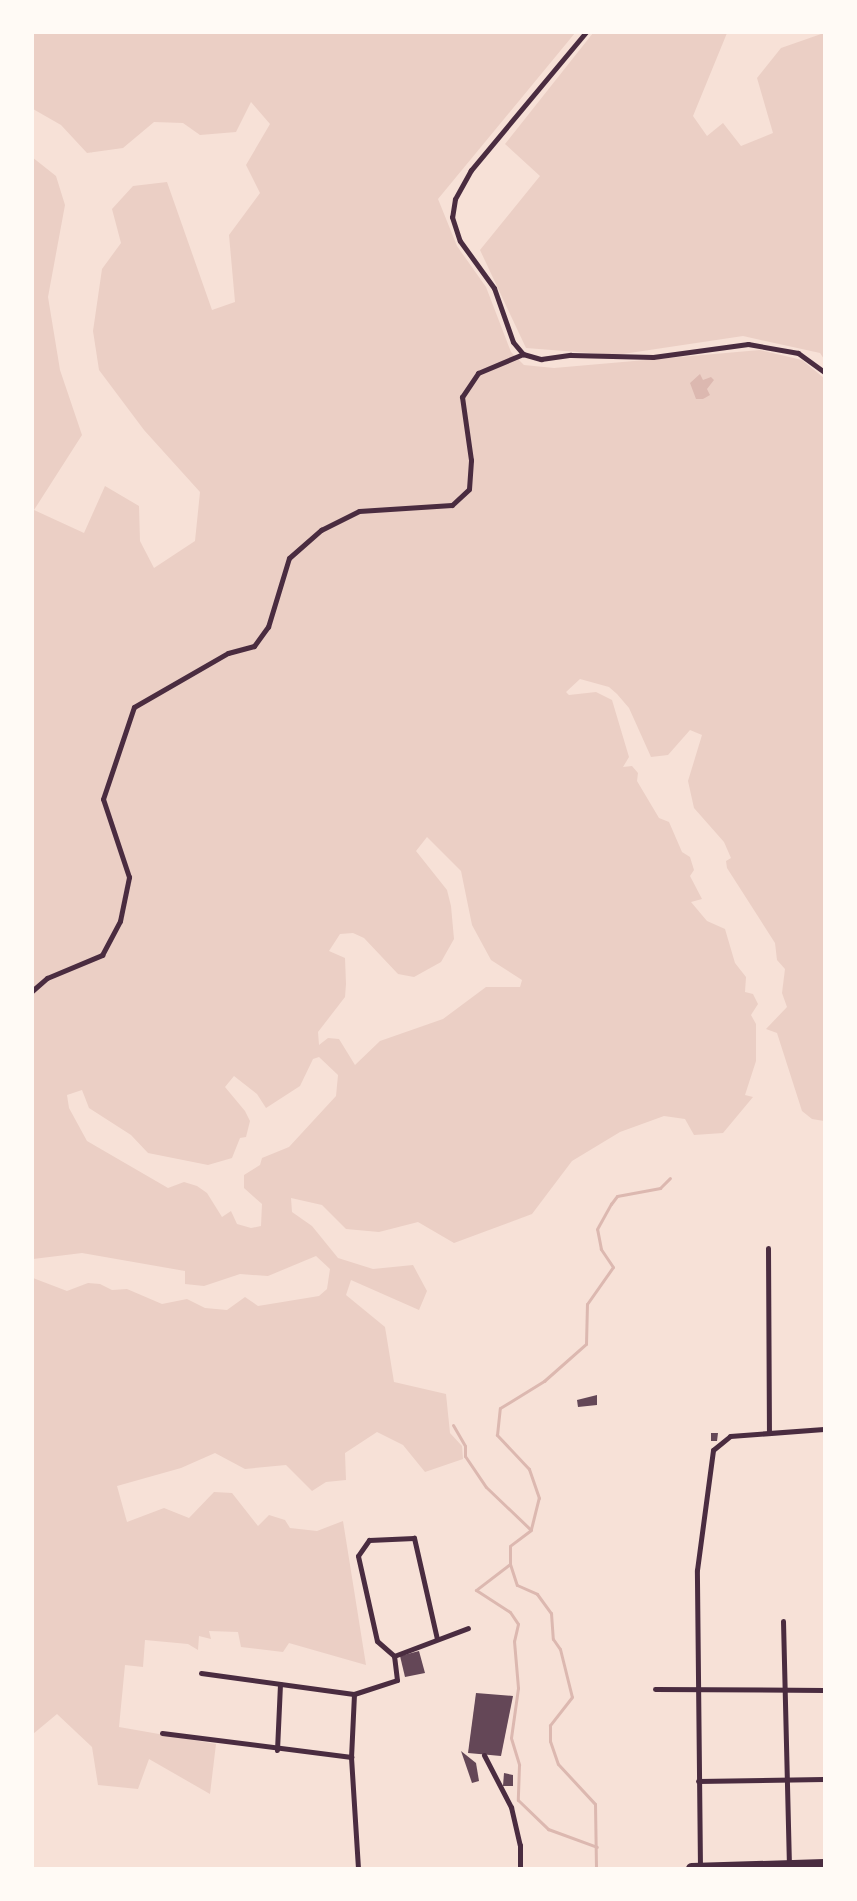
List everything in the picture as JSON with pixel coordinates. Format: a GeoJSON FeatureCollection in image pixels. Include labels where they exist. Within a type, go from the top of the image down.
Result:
{"type":"FeatureCollection","features":[{"type":"Feature","properties":{"kind":"main road"},"geometry":{"type":"LineString","coordinates":[[691,1868],[824,1864]]}},
{"type":"Feature","properties":{"kind":"street"},"geometry":{"type":"LineString","coordinates":[[586,32],[471,170],[455,199],[452,217],[460,241],[494,288],[513,342],[524,354],[541,359],[571,355],[619,359],[748,344],[798,353],[824,372]]}},
{"type":"Feature","properties":{"kind":"street"},"geometry":{"type":"LineString","coordinates":[[32,991],[47,978],[102,955],[120,921],[130,877],[103,799],[134,708],[228,654],[254,646],[268,627],[289,558],[321,530],[359,511],[452,505],[469,488],[471,460],[462,398],[478,373],[524,354]]}},
{"type":"Feature","properties":{"kind":"street"},"geometry":{"type":"LineString","coordinates":[[768,1248],[769,1430]]}},
{"type":"Feature","properties":{"kind":"street"},"geometry":{"type":"LineString","coordinates":[[700,1868],[697,1570],[713,1450],[730,1436],[769,1430],[824,1429]]}},
{"type":"Feature","properties":{"kind":"street"},"geometry":{"type":"LineString","coordinates":[[201,1673],[354,1694],[398,1680],[394,1656],[377,1641],[358,1556],[368,1540],[414,1538],[437,1639]]}},
{"type":"Feature","properties":{"kind":"street"},"geometry":{"type":"LineString","coordinates":[[783,1621],[789,1866]]}},
{"type":"Feature","properties":{"kind":"street"},"geometry":{"type":"LineString","coordinates":[[394,1656],[468,1628]]}},
{"type":"Feature","properties":{"kind":"street"},"geometry":{"type":"LineString","coordinates":[[276,1750],[280,1684]]}},
{"type":"Feature","properties":{"kind":"street"},"geometry":{"type":"LineString","coordinates":[[656,1689],[824,1690]]}},
{"type":"Feature","properties":{"kind":"street"},"geometry":{"type":"LineString","coordinates":[[354,1694],[351,1757],[358,1868]]}},
{"type":"Feature","properties":{"kind":"street"},"geometry":{"type":"LineString","coordinates":[[162,1733],[276,1750],[351,1757]]}},
{"type":"Feature","properties":{"kind":"street"},"geometry":{"type":"LineString","coordinates":[[484,1755],[511,1807],[520,1845],[520,1868]]}},
{"type":"Feature","properties":{"kind":"street"},"geometry":{"type":"LineString","coordinates":[[698,1781],[824,1779]]}},
{"type":"Feature","properties":{"kind":"shaded area"},"geometry":{"type":"Polygon","coordinates":[[[33,33],[575,33],[438,199],[457,246],[486,287],[511,352],[524,365],[554,368],[760,350],[802,360],[824,378],[824,1121],[812,1119],[802,1111],[777,1033],[766,1029],[787,1007],[782,993],[785,969],[777,960],[775,943],[727,868],[726,861],[731,858],[724,842],[694,808],[688,781],[702,735],[690,730],[668,755],[651,757],[629,708],[617,694],[609,687],[580,679],[566,692],[569,695],[596,692],[612,700],[629,757],[623,767],[632,766],[638,773],[637,781],[659,818],[669,822],[682,852],[690,857],[694,870],[690,876],[702,899],[691,902],[707,921],[725,929],[735,963],[746,977],[745,992],[753,994],[758,1004],[751,1015],[756,1024],[756,1061],[745,1095],[753,1097],[723,1133],[694,1135],[685,1119],[664,1116],[620,1132],[572,1161],[532,1214],[454,1243],[418,1222],[379,1232],[346,1229],[322,1205],[291,1198],[292,1212],[312,1226],[338,1258],[373,1269],[413,1265],[427,1291],[419,1310],[351,1280],[346,1295],[385,1327],[394,1382],[446,1394],[450,1433],[462,1446],[463,1459],[425,1472],[403,1445],[377,1432],[345,1453],[346,1480],[326,1482],[312,1491],[286,1465],[245,1469],[215,1453],[181,1468],[117,1486],[127,1522],[164,1508],[189,1518],[214,1492],[232,1493],[258,1526],[269,1515],[285,1520],[290,1528],[317,1531],[343,1521],[366,1665],[289,1643],[283,1652],[241,1647],[238,1632],[209,1631],[211,1639],[199,1636],[198,1650],[188,1644],[145,1640],[143,1667],[125,1665],[119,1727],[216,1744],[210,1794],[149,1759],[138,1789],[98,1785],[92,1747],[57,1714],[33,1734],[33,1278],[67,1291],[88,1283],[100,1284],[112,1290],[127,1289],[162,1304],[187,1299],[205,1308],[227,1310],[245,1297],[258,1306],[319,1296],[327,1289],[330,1269],[316,1256],[268,1276],[240,1274],[204,1286],[185,1284],[185,1271],[82,1253],[33,1259],[32,157],[56,176],[65,205],[48,297],[60,370],[82,435],[34,510],[84,533],[105,486],[139,506],[140,541],[154,568],[195,541],[200,492],[144,430],[99,370],[93,331],[102,269],[121,243],[112,209],[133,186],[167,182],[212,310],[235,302],[229,235],[260,193],[246,165],[270,124],[251,102],[236,132],[200,135],[183,123],[154,122],[123,148],[87,153],[61,125],[33,109],[33,33]],[[427,837],[416,851],[447,890],[451,906],[454,939],[441,962],[414,977],[398,974],[364,938],[353,933],[340,934],[329,951],[345,958],[345,997],[318,1032],[319,1045],[328,1038],[339,1039],[355,1065],[380,1041],[443,1019],[486,987],[520,987],[522,980],[491,960],[472,925],[461,871],[427,837]],[[319,1057],[313,1059],[300,1086],[266,1108],[257,1094],[234,1076],[225,1087],[245,1111],[250,1121],[246,1137],[240,1138],[232,1158],[208,1165],[148,1153],[131,1135],[89,1108],[82,1090],[67,1095],[69,1108],[87,1141],[168,1188],[184,1182],[197,1186],[207,1193],[222,1217],[231,1211],[237,1224],[251,1228],[261,1226],[262,1204],[244,1188],[244,1175],[260,1165],[262,1158],[289,1147],[336,1096],[338,1075],[319,1057]]]}},
{"type":"Feature","properties":{"kind":"shaded area"},"geometry":{"type":"Polygon","coordinates":[[[593,33],[727,33],[693,116],[707,136],[723,123],[741,146],[773,133],[757,78],[781,48],[824,33],[824,359],[820,353],[743,336],[616,355],[526,348],[480,250],[540,176],[505,144],[593,33]]]}},
{"type":"Feature","properties":{"kind":"shaded area"},"geometry":{"type":"Polygon","coordinates":[[[700,374],[703,380],[711,377],[714,380],[707,389],[710,395],[703,399],[696,399],[690,383],[700,374]]]}},
{"type":"Feature","properties":{"kind":"building"},"geometry":{"type":"Polygon","coordinates":[[[597,1395],[597,1405],[578,1407],[577,1400],[597,1395]]]}},
{"type":"Feature","properties":{"kind":"building"},"geometry":{"type":"Polygon","coordinates":[[[711,1433],[718,1433],[717,1441],[711,1441],[711,1433]]]}},
{"type":"Feature","properties":{"kind":"building"},"geometry":{"type":"Polygon","coordinates":[[[419,1651],[425,1673],[405,1677],[400,1656],[419,1651]]]}},
{"type":"Feature","properties":{"kind":"building"},"geometry":{"type":"Polygon","coordinates":[[[476,1693],[513,1696],[501,1756],[468,1753],[476,1693]]]}},
{"type":"Feature","properties":{"kind":"building"},"geometry":{"type":"Polygon","coordinates":[[[461,1751],[476,1763],[479,1781],[472,1783],[461,1751]]]}},
{"type":"Feature","properties":{"kind":"building"},"geometry":{"type":"Polygon","coordinates":[[[504,1773],[513,1775],[513,1786],[503,1786],[504,1773]]]}},
{"type":"Feature","properties":{"kind":"waterway"},"geometry":{"type":"LineString","coordinates":[[531,1529],[539,1498],[529,1469],[497,1435],[500,1408],[544,1381],[586,1344],[587,1304],[613,1267],[601,1249],[597,1229],[611,1204],[617,1196],[660,1188],[670,1178]]}},
{"type":"Feature","properties":{"kind":"waterway"},"geometry":{"type":"LineString","coordinates":[[453,1425],[465,1446],[465,1456],[486,1487],[531,1530],[510,1546],[510,1564],[476,1590],[510,1612],[518,1624],[514,1641],[518,1688],[511,1738],[519,1765],[518,1800],[548,1829],[597,1847]]}},
{"type":"Feature","properties":{"kind":"waterway"},"geometry":{"type":"LineString","coordinates":[[510,1564],[517,1585],[537,1594],[551,1613],[553,1639],[560,1649],[572,1697],[550,1725],[550,1741],[558,1764],[595,1804],[596,1868]]}}]}
